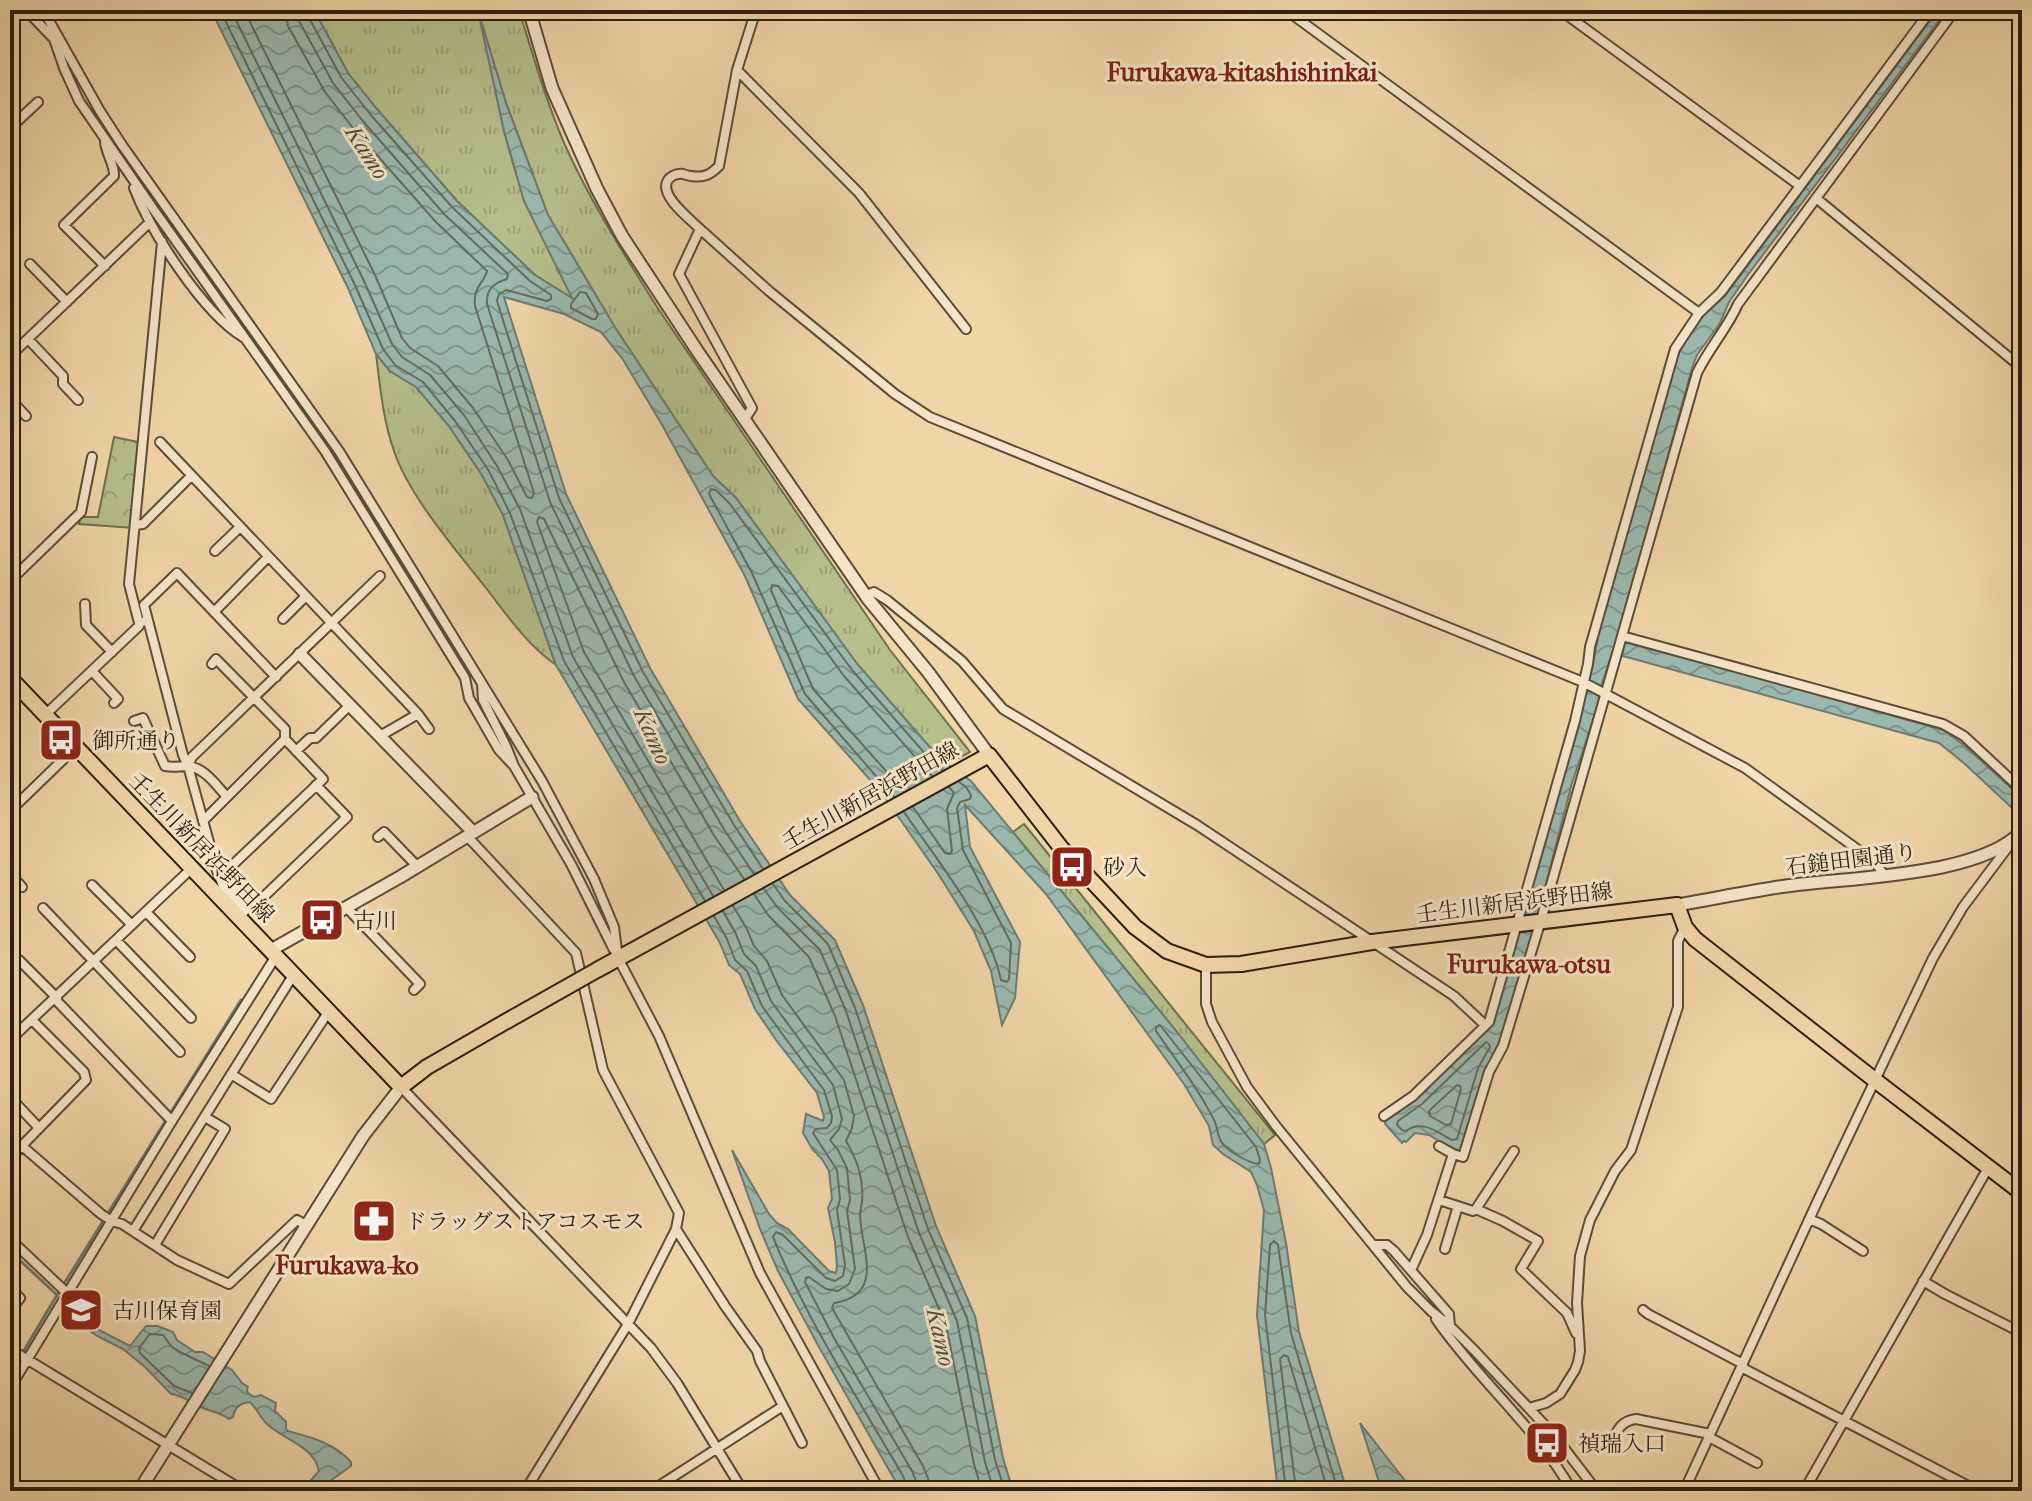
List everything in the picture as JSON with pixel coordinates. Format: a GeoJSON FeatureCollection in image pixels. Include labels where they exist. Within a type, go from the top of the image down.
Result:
{"type":"FeatureCollection","features":[{"type":"Feature","properties":{"kind":"main road","name":"壬生川新居浜野田線"},"geometry":{"type":"LineString","coordinates":[[10,678],[401,1087],[427,1067],[623,955],[984,758],[1062,849],[1135,927],[1167,951],[1206,965],[1241,964],[1372,942],[1677,905]]}},
{"type":"Feature","properties":{"kind":"main road"},"geometry":{"type":"LineString","coordinates":[[1677,905],[1685,927],[1695,939],[2022,1193]]}},
{"type":"Feature","properties":{"kind":"street"},"geometry":{"type":"LineString","coordinates":[[26,10],[56,38],[70,83],[105,141],[325,451],[465,678],[469,698],[499,750],[514,766]]}},
{"type":"Feature","properties":{"kind":"street"},"geometry":{"type":"LineString","coordinates":[[43,10],[56,38],[122,145],[339,451],[542,781],[594,879],[623,955],[760,1273],[880,1491]]}},
{"type":"Feature","properties":{"kind":"street"},"geometry":{"type":"LineString","coordinates":[[529,10],[552,88],[574,141],[622,236],[865,596],[928,672],[984,758]]}},
{"type":"Feature","properties":{"kind":"street"},"geometry":{"type":"LineString","coordinates":[[756,10],[737,70],[719,166],[702,177],[678,174],[670,177],[665,190],[700,229],[792,310],[895,394],[930,417],[1584,683],[1745,768],[1875,862],[1884,875]]}},
{"type":"Feature","properties":{"kind":"street"},"geometry":{"type":"LineString","coordinates":[[1286,10],[1699,313]]}},
{"type":"Feature","properties":{"kind":"street"},"geometry":{"type":"LineString","coordinates":[[1560,10],[1800,186]]}},
{"type":"Feature","properties":{"kind":"street"},"geometry":{"type":"LineString","coordinates":[[1384,1116],[1413,1096],[1489,1022],[1575,721],[1590,647],[1675,349],[1699,313],[1721,292],[1931,10]]}},
{"type":"Feature","properties":{"kind":"street"},"geometry":{"type":"LineString","coordinates":[[1439,1146],[1463,1157],[1489,1072],[1503,1046],[1697,373],[1738,304],[1955,10]]}},
{"type":"Feature","properties":{"kind":"street"},"geometry":{"type":"LineString","coordinates":[[737,70],[859,193],[966,329]]}},
{"type":"Feature","properties":{"kind":"street"},"geometry":{"type":"LineString","coordinates":[[10,128],[38,102]]}},
{"type":"Feature","properties":{"kind":"street"},"geometry":{"type":"LineString","coordinates":[[105,141],[114,176],[64,225],[105,266]]}},
{"type":"Feature","properties":{"kind":"street"},"geometry":{"type":"LineString","coordinates":[[133,180],[139,201],[162,242],[217,318],[247,340]]}},
{"type":"Feature","properties":{"kind":"street"},"geometry":{"type":"LineString","coordinates":[[1816,198],[2022,368]]}},
{"type":"Feature","properties":{"kind":"street"},"geometry":{"type":"LineString","coordinates":[[10,356],[150,222]]}},
{"type":"Feature","properties":{"kind":"street"},"geometry":{"type":"LineString","coordinates":[[700,229],[679,274],[752,408],[745,419]]}},
{"type":"Feature","properties":{"kind":"street"},"geometry":{"type":"LineString","coordinates":[[162,242],[138,525],[129,584],[223,886],[246,910],[239,917]]}},
{"type":"Feature","properties":{"kind":"street"},"geometry":{"type":"LineString","coordinates":[[30,264],[67,302]]}},
{"type":"Feature","properties":{"kind":"street"},"geometry":{"type":"LineString","coordinates":[[28,339],[63,376],[63,384],[78,400]]}},
{"type":"Feature","properties":{"kind":"street"},"geometry":{"type":"LineString","coordinates":[[10,399],[26,416]]}},
{"type":"Feature","properties":{"kind":"street"},"geometry":{"type":"LineString","coordinates":[[160,442],[429,729]]}},
{"type":"Feature","properties":{"kind":"street"},"geometry":{"type":"LineString","coordinates":[[10,581],[81,512],[92,457]]}},
{"type":"Feature","properties":{"kind":"street"},"geometry":{"type":"LineString","coordinates":[[138,525],[191,476]]}},
{"type":"Feature","properties":{"kind":"street"},"geometry":{"type":"LineString","coordinates":[[215,551],[240,527]]}},
{"type":"Feature","properties":{"kind":"street"},"geometry":{"type":"LineString","coordinates":[[214,612],[268,557]]}},
{"type":"Feature","properties":{"kind":"street"},"geometry":{"type":"LineString","coordinates":[[10,559],[20,571]]}},
{"type":"Feature","properties":{"kind":"street"},"geometry":{"type":"LineString","coordinates":[[45,715],[143,622],[144,605],[177,573],[276,677]]}},
{"type":"Feature","properties":{"kind":"street"},"geometry":{"type":"LineString","coordinates":[[188,766],[192,757],[380,576]]}},
{"type":"Feature","properties":{"kind":"street"},"geometry":{"type":"LineString","coordinates":[[865,596],[874,592],[887,600],[962,661],[1003,709],[1197,825],[1454,996],[1485,1025]]}},
{"type":"Feature","properties":{"kind":"street"},"geometry":{"type":"LineString","coordinates":[[283,619],[306,596]]}},
{"type":"Feature","properties":{"kind":"street"},"geometry":{"type":"LineString","coordinates":[[85,604],[86,625],[112,652]]}},
{"type":"Feature","properties":{"kind":"street"},"geometry":{"type":"LineString","coordinates":[[1622,636],[1943,724],[1964,736],[2022,790]]}},
{"type":"Feature","properties":{"kind":"street"},"geometry":{"type":"LineString","coordinates":[[300,654],[380,736],[572,945],[603,1070],[679,1213],[676,1229],[628,1324],[525,1491]]}},
{"type":"Feature","properties":{"kind":"street"},"geometry":{"type":"LineString","coordinates":[[212,664],[216,659],[285,729],[285,739],[323,779],[221,876]]}},
{"type":"Feature","properties":{"kind":"street"},"geometry":{"type":"LineString","coordinates":[[92,671],[118,699],[114,703]]}},
{"type":"Feature","properties":{"kind":"street"},"geometry":{"type":"LineString","coordinates":[[482,683],[483,700],[514,766],[623,955]]}},
{"type":"Feature","properties":{"kind":"street"},"geometry":{"type":"LineString","coordinates":[[296,751],[310,738],[316,738],[350,705]]}},
{"type":"Feature","properties":{"kind":"street"},"geometry":{"type":"LineString","coordinates":[[380,736],[418,714]]}},
{"type":"Feature","properties":{"kind":"street"},"geometry":{"type":"LineString","coordinates":[[134,721],[143,718],[165,766],[200,769],[227,797]]}},
{"type":"Feature","properties":{"kind":"street"},"geometry":{"type":"LineString","coordinates":[[203,821],[285,739]]}},
{"type":"Feature","properties":{"kind":"street"},"geometry":{"type":"LineString","coordinates":[[10,811],[76,747]]}},
{"type":"Feature","properties":{"kind":"street"},"geometry":{"type":"LineString","coordinates":[[221,876],[253,907],[285,877],[347,817],[316,785]]}},
{"type":"Feature","properties":{"kind":"street"},"geometry":{"type":"LineString","coordinates":[[10,1388],[274,953],[532,797]]}},
{"type":"Feature","properties":{"kind":"street","name":"石鎚田園通り"},"geometry":{"type":"LineString","coordinates":[[1677,905],[1787,886],[1941,868],[2017,841],[2022,831]]}},
{"type":"Feature","properties":{"kind":"street"},"geometry":{"type":"LineString","coordinates":[[378,837],[384,832],[417,866]]}},
{"type":"Feature","properties":{"kind":"street"},"geometry":{"type":"LineString","coordinates":[[1684,1491],[1809,1219],[1947,931],[2017,841]]}},
{"type":"Feature","properties":{"kind":"street"},"geometry":{"type":"LineString","coordinates":[[10,1040],[192,868]]}},
{"type":"Feature","properties":{"kind":"street"},"geometry":{"type":"LineString","coordinates":[[10,874],[22,887]]}},
{"type":"Feature","properties":{"kind":"street"},"geometry":{"type":"LineString","coordinates":[[92,885],[132,925]]}},
{"type":"Feature","properties":{"kind":"street"},"geometry":{"type":"LineString","coordinates":[[346,907],[420,984],[414,990]]}},
{"type":"Feature","properties":{"kind":"street"},"geometry":{"type":"LineString","coordinates":[[43,908],[180,1052]]}},
{"type":"Feature","properties":{"kind":"street"},"geometry":{"type":"LineString","coordinates":[[146,912],[190,957]]}},
{"type":"Feature","properties":{"kind":"street"},"geometry":{"type":"LineString","coordinates":[[1529,1408],[1546,1403],[1560,1394],[1578,1362],[1580,1256],[1590,1220],[1609,1182],[1631,1150],[1678,1007],[1678,941],[1685,927]]}},
{"type":"Feature","properties":{"kind":"street"},"geometry":{"type":"LineString","coordinates":[[116,940],[191,1018]]}},
{"type":"Feature","properties":{"kind":"street"},"geometry":{"type":"LineString","coordinates":[[19,960],[172,1121]]}},
{"type":"Feature","properties":{"kind":"street"},"geometry":{"type":"LineString","coordinates":[[1206,965],[1206,1004],[1212,1022],[1261,1107],[1407,1287],[1450,1326],[1529,1408],[1600,1491]]}},
{"type":"Feature","properties":{"kind":"street"},"geometry":{"type":"LineString","coordinates":[[133,1231],[294,974]]}},
{"type":"Feature","properties":{"kind":"street"},"geometry":{"type":"LineString","coordinates":[[231,1074],[271,1099],[329,1011]]}},
{"type":"Feature","properties":{"kind":"street"},"geometry":{"type":"LineString","coordinates":[[10,1158],[85,1083],[86,1076],[32,1020]]}},
{"type":"Feature","properties":{"kind":"street"},"geometry":{"type":"LineString","coordinates":[[139,1491],[363,1136],[401,1087],[651,1348],[677,1383],[743,1491]]}},
{"type":"Feature","properties":{"kind":"street"},"geometry":{"type":"LineString","coordinates":[[10,1097],[39,1128]]}},
{"type":"Feature","properties":{"kind":"street"},"geometry":{"type":"LineString","coordinates":[[155,1245],[225,1129],[205,1117]]}},
{"type":"Feature","properties":{"kind":"street"},"geometry":{"type":"LineString","coordinates":[[22,1146],[101,1214],[177,1260],[229,1284],[297,1220],[306,1225]]}},
{"type":"Feature","properties":{"kind":"street"},"geometry":{"type":"LineString","coordinates":[[1476,1209],[1514,1151]]}},
{"type":"Feature","properties":{"kind":"street"},"geometry":{"type":"LineString","coordinates":[[1411,1270],[1427,1235],[1453,1154]]}},
{"type":"Feature","properties":{"kind":"street"},"geometry":{"type":"LineString","coordinates":[[1804,1491],[1988,1168]]}},
{"type":"Feature","properties":{"kind":"street"},"geometry":{"type":"LineString","coordinates":[[1439,1200],[1473,1211],[1476,1209],[1538,1241],[1521,1269],[1567,1313],[1579,1337]]}},
{"type":"Feature","properties":{"kind":"street"},"geometry":{"type":"LineString","coordinates":[[1445,1249],[1458,1206]]}},
{"type":"Feature","properties":{"kind":"street"},"geometry":{"type":"LineString","coordinates":[[1809,1219],[1863,1251]]}},
{"type":"Feature","properties":{"kind":"street"},"geometry":{"type":"LineString","coordinates":[[676,1229],[757,1351],[802,1443]]}},
{"type":"Feature","properties":{"kind":"street"},"geometry":{"type":"LineString","coordinates":[[10,1239],[68,1294]]}},
{"type":"Feature","properties":{"kind":"street"},"geometry":{"type":"LineString","coordinates":[[1373,1245],[1387,1245],[1411,1270],[1449,1314],[1450,1326]]}},
{"type":"Feature","properties":{"kind":"street"},"geometry":{"type":"LineString","coordinates":[[1923,1281],[2022,1333]]}},
{"type":"Feature","properties":{"kind":"street"},"geometry":{"type":"LineString","coordinates":[[10,1311],[20,1298],[14,1292]]}},
{"type":"Feature","properties":{"kind":"street"},"geometry":{"type":"LineString","coordinates":[[1643,1310],[1843,1421],[1978,1491]]}},
{"type":"Feature","properties":{"kind":"street"},"geometry":{"type":"LineString","coordinates":[[1431,1311],[1463,1355],[1549,1457],[1572,1491]]}},
{"type":"Feature","properties":{"kind":"street"},"geometry":{"type":"LineString","coordinates":[[10,1349],[244,1491]]}},
{"type":"Feature","properties":{"kind":"street"},"geometry":{"type":"LineString","coordinates":[[651,1491],[783,1406]]}},
{"type":"Feature","properties":{"kind":"street"},"geometry":{"type":"LineString","coordinates":[[1612,1443],[1620,1426],[1636,1419],[1709,1436],[1757,1463]]}},
{"type":"Feature","properties":{"kind":"street"},"geometry":{"type":"LineString","coordinates":[[1953,1491],[1960,1482]]}},
{"type":"Feature","properties":{"kind":"green space"},"geometry":{"type":"Polygon","coordinates":[[[314,10],[519,10],[565,145],[620,247],[657,307],[890,650],[970,752],[959,758],[940,759],[858,665],[736,498],[713,476],[616,329],[548,215],[506,103],[482,24],[504,131],[524,201],[573,299],[535,275],[457,201],[348,73],[314,10]]]}},
{"type":"Feature","properties":{"kind":"green space"},"geometry":{"type":"Polygon","coordinates":[[[376,354],[390,371],[416,387],[449,426],[482,475],[503,515],[556,665],[518,629],[410,486],[390,439],[376,354]]]}},
{"type":"Feature","properties":{"kind":"green space"},"geometry":{"type":"Polygon","coordinates":[[[114,437],[143,443],[134,528],[79,524],[80,517],[98,517],[114,437]]]}},
{"type":"Feature","properties":{"kind":"green space"},"geometry":{"type":"Polygon","coordinates":[[[1024,824],[1275,1135],[1264,1144],[1177,1032],[1013,832],[1024,824]]]}},
{"type":"Feature","properties":{"kind":"water","name":"Kamo"},"geometry":{"type":"Polygon","coordinates":[[[211,10],[314,10],[348,73],[457,201],[535,275],[572,298],[524,201],[504,131],[478,11],[506,103],[548,215],[616,329],[713,476],[736,498],[858,665],[940,759],[971,781],[1177,1032],[1264,1144],[1286,1243],[1299,1332],[1347,1491],[1278,1491],[1257,1315],[1264,1210],[1251,1172],[1213,1145],[1209,1126],[1184,1084],[1046,894],[965,805],[970,847],[1020,942],[1015,998],[1002,1025],[991,971],[974,931],[881,792],[798,699],[745,576],[622,358],[601,332],[564,314],[504,297],[566,494],[650,668],[740,821],[790,895],[835,940],[863,1005],[936,1226],[975,1316],[1003,1458],[1013,1491],[901,1491],[778,1271],[732,1150],[769,1214],[829,1271],[836,1273],[835,1242],[828,1208],[832,1199],[829,1171],[803,1133],[806,1114],[823,1121],[817,1093],[755,1009],[740,974],[729,965],[720,943],[556,665],[503,515],[482,475],[449,426],[416,387],[390,371],[376,354],[348,288],[211,10]]]}},
{"type":"Feature","properties":{"kind":"water"},"geometry":{"type":"Polygon","coordinates":[[[1938,10],[1947,10],[1747,276],[1697,355],[1618,639],[1943,730],[2022,798],[2022,823],[2011,807],[1939,743],[1612,653],[1572,783],[1501,1044],[1463,1149],[1458,1152],[1429,1135],[1415,1133],[1402,1143],[1385,1124],[1386,1119],[1491,1024],[1678,350],[1702,317],[1725,296],[1938,10]]]}},
{"type":"Feature","properties":{"kind":"water"},"geometry":{"type":"Polygon","coordinates":[[[64,1306],[74,1317],[130,1346],[146,1326],[158,1326],[173,1332],[177,1340],[195,1352],[203,1352],[232,1370],[248,1387],[251,1395],[261,1395],[276,1403],[275,1411],[286,1422],[288,1431],[330,1445],[345,1455],[351,1466],[330,1481],[333,1491],[318,1491],[311,1480],[319,1471],[311,1455],[272,1429],[250,1402],[238,1406],[229,1419],[171,1394],[123,1349],[97,1336],[61,1310],[64,1306]]]}},
{"type":"Feature","properties":{"kind":"water"},"geometry":{"type":"Polygon","coordinates":[[[1360,1423],[1413,1491],[1382,1491],[1360,1423]]]}},
{"type":"Feature","properties":{"kind":"waterway"},"geometry":{"type":"LineString","coordinates":[[10,1374],[241,1000]]}},
{"type":"Feature","properties":{"kind":"waterway"},"geometry":{"type":"LineString","coordinates":[[10,1251],[57,1295]]}},
{"type":"Feature","properties":{"kind":"place","name":"御所通り"},"geometry":{"type":"Point","coordinates":[61,740]}},
{"type":"Feature","properties":{"kind":"place","name":"砂入"},"geometry":{"type":"Point","coordinates":[1072,867]}},
{"type":"Feature","properties":{"kind":"place","name":"古川"},"geometry":{"type":"Point","coordinates":[322,920]}},
{"type":"Feature","properties":{"kind":"place","name":"ドラッグストアコスモス"},"geometry":{"type":"Point","coordinates":[374,1221]}},
{"type":"Feature","properties":{"kind":"place","name":"古川保育園"},"geometry":{"type":"Point","coordinates":[81,1310]}},
{"type":"Feature","properties":{"kind":"place","name":"禎瑞入口"},"geometry":{"type":"Point","coordinates":[1547,1443]}},
{"type":"Feature","properties":{"kind":"district","name":"Furukawa-kitashishinkai"},"geometry":{"type":"Point","coordinates":[1242,72]}},
{"type":"Feature","properties":{"kind":"district","name":"Furukawa-otsu"},"geometry":{"type":"Point","coordinates":[1529,964]}},
{"type":"Feature","properties":{"kind":"district","name":"Furukawa-ko"},"geometry":{"type":"Point","coordinates":[347,1265]}}]}
